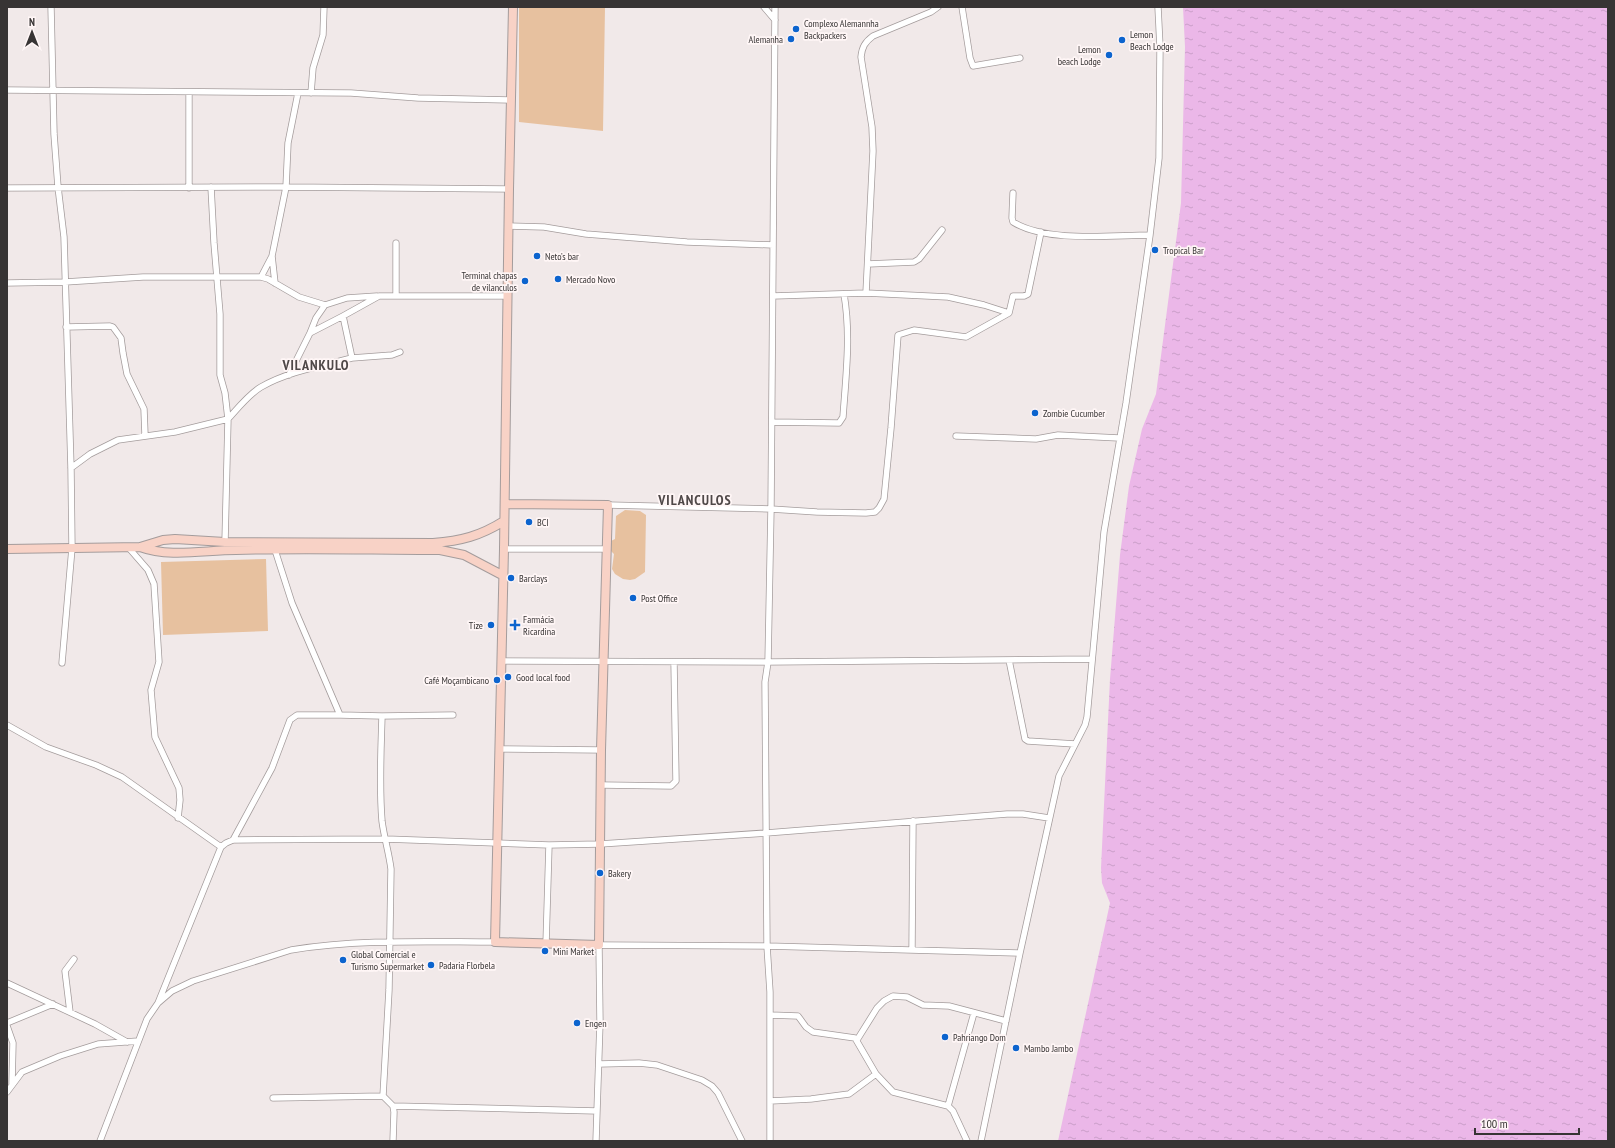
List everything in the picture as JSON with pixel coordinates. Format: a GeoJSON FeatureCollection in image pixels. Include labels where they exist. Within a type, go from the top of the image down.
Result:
{"type":"FeatureCollection","features":[{"type":"Feature","properties":{"kind":"main road"},"geometry":{"type":"LineString","coordinates":[[505,504],[608,506],[600,785],[599,945],[495,942],[500,749],[502,575],[505,504],[508,226],[513,7]]}},
{"type":"Feature","properties":{"kind":"main road"},"geometry":{"type":"LineString","coordinates":[[7,549],[140,547],[165,540],[181,539],[225,542],[453,542],[466,540],[504,521]]}},
{"type":"Feature","properties":{"kind":"main road"},"geometry":{"type":"LineString","coordinates":[[181,539],[181,552]]}},
{"type":"Feature","properties":{"kind":"main road"},"geometry":{"type":"LineString","coordinates":[[164,552],[165,540]]}},
{"type":"Feature","properties":{"kind":"main road"},"geometry":{"type":"LineString","coordinates":[[140,547],[148,550],[164,552],[237,550],[440,550],[464,555],[502,575]]}},
{"type":"Feature","properties":{"kind":"street"},"geometry":{"type":"LineString","coordinates":[[51,7],[53,91],[58,187],[64,227],[66,327],[72,468],[72,548],[62,663]]}},
{"type":"Feature","properties":{"kind":"street"},"geometry":{"type":"LineString","coordinates":[[311,93],[313,68],[323,35],[324,7]]}},
{"type":"Feature","properties":{"kind":"street"},"geometry":{"type":"LineString","coordinates":[[764,7],[775,20]]}},
{"type":"Feature","properties":{"kind":"street"},"geometry":{"type":"LineString","coordinates":[[770,1141],[770,1015],[767,946],[765,682],[768,662],[771,509],[775,7]]}},
{"type":"Feature","properties":{"kind":"street"},"geometry":{"type":"LineString","coordinates":[[866,293],[873,151],[872,127],[861,57],[862,48],[865,42],[873,36],[931,12],[938,7]]}},
{"type":"Feature","properties":{"kind":"street"},"geometry":{"type":"LineString","coordinates":[[962,7],[970,58],[973,66],[1020,58]]}},
{"type":"Feature","properties":{"kind":"street"},"geometry":{"type":"LineString","coordinates":[[982,1141],[1020,953],[1059,776],[1085,725],[1087,717],[1091,659],[1104,532],[1126,403],[1150,235],[1159,158],[1160,46],[1158,7]]}},
{"type":"Feature","properties":{"kind":"street"},"geometry":{"type":"LineString","coordinates":[[7,90],[379,94],[418,98],[511,100]]}},
{"type":"Feature","properties":{"kind":"street"},"geometry":{"type":"LineString","coordinates":[[189,92],[189,188]]}},
{"type":"Feature","properties":{"kind":"street"},"geometry":{"type":"LineString","coordinates":[[261,277],[272,256],[286,187],[288,143],[298,93]]}},
{"type":"Feature","properties":{"kind":"street"},"geometry":{"type":"LineString","coordinates":[[211,187],[220,314],[220,375],[225,394],[228,419],[225,542]]}},
{"type":"Feature","properties":{"kind":"street"},"geometry":{"type":"LineString","coordinates":[[7,188],[286,187],[509,189]]}},
{"type":"Feature","properties":{"kind":"street"},"geometry":{"type":"LineString","coordinates":[[1013,193],[1012,218],[1014,222],[1042,232],[1074,236],[1150,235]]}},
{"type":"Feature","properties":{"kind":"street"},"geometry":{"type":"LineString","coordinates":[[508,226],[549,228],[586,234],[687,242],[773,246]]}},
{"type":"Feature","properties":{"kind":"street"},"geometry":{"type":"LineString","coordinates":[[868,264],[914,262],[919,259],[942,230]]}},
{"type":"Feature","properties":{"kind":"street"},"geometry":{"type":"LineString","coordinates":[[608,506],[771,509],[817,512],[875,512],[884,500],[898,335],[914,330],[966,337],[1009,313],[1013,296],[1027,295],[1029,291],[1042,232]]}},
{"type":"Feature","properties":{"kind":"street"},"geometry":{"type":"LineString","coordinates":[[396,243],[396,296]]}},
{"type":"Feature","properties":{"kind":"street"},"geometry":{"type":"LineString","coordinates":[[272,256],[275,283]]}},
{"type":"Feature","properties":{"kind":"street"},"geometry":{"type":"LineString","coordinates":[[7,283],[65,282],[143,277],[261,277],[300,297],[325,305],[347,298],[379,296],[507,296]]}},
{"type":"Feature","properties":{"kind":"street"},"geometry":{"type":"LineString","coordinates":[[772,296],[866,293],[956,298],[1009,313]]}},
{"type":"Feature","properties":{"kind":"street"},"geometry":{"type":"LineString","coordinates":[[772,422],[839,423],[843,417],[848,334],[848,316],[844,294]]}},
{"type":"Feature","properties":{"kind":"street"},"geometry":{"type":"LineString","coordinates":[[310,333],[379,296]]}},
{"type":"Feature","properties":{"kind":"street"},"geometry":{"type":"LineString","coordinates":[[289,375],[316,318],[325,305]]}},
{"type":"Feature","properties":{"kind":"street"},"geometry":{"type":"LineString","coordinates":[[343,316],[352,358]]}},
{"type":"Feature","properties":{"kind":"street"},"geometry":{"type":"LineString","coordinates":[[66,327],[110,326],[120,336],[128,374],[144,409],[145,435]]}},
{"type":"Feature","properties":{"kind":"street"},"geometry":{"type":"LineString","coordinates":[[72,468],[90,454],[118,440],[175,432],[228,419],[253,393],[261,387],[289,375],[352,358],[392,355],[400,352]]}},
{"type":"Feature","properties":{"kind":"street"},"geometry":{"type":"LineString","coordinates":[[956,436],[1036,439],[1058,435],[1119,438]]}},
{"type":"Feature","properties":{"kind":"street"},"geometry":{"type":"LineString","coordinates":[[128,547],[148,570],[154,584],[159,662],[151,690],[154,712],[154,730],[155,737],[179,788],[180,800],[178,818]]}},
{"type":"Feature","properties":{"kind":"street"},"geometry":{"type":"LineString","coordinates":[[504,549],[606,549]]}},
{"type":"Feature","properties":{"kind":"street"},"geometry":{"type":"LineString","coordinates":[[275,550],[292,603],[340,714]]}},
{"type":"Feature","properties":{"kind":"street"},"geometry":{"type":"LineString","coordinates":[[501,661],[768,662],[1091,659]]}},
{"type":"Feature","properties":{"kind":"street"},"geometry":{"type":"LineString","coordinates":[[1009,660],[1014,678],[1025,739],[1028,741],[1075,744]]}},
{"type":"Feature","properties":{"kind":"street"},"geometry":{"type":"LineString","coordinates":[[600,785],[672,786],[676,781],[674,662]]}},
{"type":"Feature","properties":{"kind":"street"},"geometry":{"type":"LineString","coordinates":[[233,840],[272,768],[290,720],[297,715],[453,715]]}},
{"type":"Feature","properties":{"kind":"street"},"geometry":{"type":"LineString","coordinates":[[382,716],[382,821],[391,869],[388,1018],[383,1096]]}},
{"type":"Feature","properties":{"kind":"street"},"geometry":{"type":"LineString","coordinates":[[7,725],[46,747],[96,765],[122,777],[221,847]]}},
{"type":"Feature","properties":{"kind":"street"},"geometry":{"type":"LineString","coordinates":[[500,749],[601,750]]}},
{"type":"Feature","properties":{"kind":"street"},"geometry":{"type":"LineString","coordinates":[[100,1141],[147,1019],[158,1003],[221,847],[233,840],[386,839],[550,845],[600,844],[766,833],[1007,814],[1023,814],[1049,818]]}},
{"type":"Feature","properties":{"kind":"street"},"geometry":{"type":"LineString","coordinates":[[912,950],[913,821]]}},
{"type":"Feature","properties":{"kind":"street"},"geometry":{"type":"LineString","coordinates":[[546,944],[550,845]]}},
{"type":"Feature","properties":{"kind":"street"},"geometry":{"type":"LineString","coordinates":[[158,1003],[172,991],[193,981],[291,950],[341,943],[495,942]]}},
{"type":"Feature","properties":{"kind":"street"},"geometry":{"type":"LineString","coordinates":[[596,1141],[600,1022],[599,945],[767,946],[1020,953]]}},
{"type":"Feature","properties":{"kind":"street"},"geometry":{"type":"LineString","coordinates":[[70,1012],[66,971],[74,960]]}},
{"type":"Feature","properties":{"kind":"street"},"geometry":{"type":"LineString","coordinates":[[7,982],[70,1012],[127,1042]]}},
{"type":"Feature","properties":{"kind":"street"},"geometry":{"type":"LineString","coordinates":[[857,1040],[877,1008],[884,1001],[893,996],[907,997],[922,1005],[949,1006],[1006,1021]]}},
{"type":"Feature","properties":{"kind":"street"},"geometry":{"type":"LineString","coordinates":[[12,1083],[13,1043],[7,1025],[54,1004]]}},
{"type":"Feature","properties":{"kind":"street"},"geometry":{"type":"LineString","coordinates":[[948,1106],[974,1013]]}},
{"type":"Feature","properties":{"kind":"street"},"geometry":{"type":"LineString","coordinates":[[770,1015],[798,1016],[813,1032],[851,1036],[857,1040],[876,1074],[896,1093],[948,1106],[953,1111],[967,1141]]}},
{"type":"Feature","properties":{"kind":"street"},"geometry":{"type":"LineString","coordinates":[[7,1092],[12,1083],[22,1072],[60,1056],[98,1044],[138,1041]]}},
{"type":"Feature","properties":{"kind":"street"},"geometry":{"type":"LineString","coordinates":[[599,1064],[639,1063],[657,1065],[702,1080],[712,1086],[718,1093],[742,1141]]}},
{"type":"Feature","properties":{"kind":"street"},"geometry":{"type":"LineString","coordinates":[[770,1101],[811,1099],[849,1094],[876,1074]]}},
{"type":"Feature","properties":{"kind":"street"},"geometry":{"type":"LineString","coordinates":[[273,1098],[383,1096],[393,1106],[393,1141]]}},
{"type":"Feature","properties":{"kind":"street"},"geometry":{"type":"LineString","coordinates":[[393,1106],[597,1111]]}},
{"type":"Feature","properties":{"kind":"shaded area"},"geometry":{"type":"Polygon","coordinates":[[[519,7],[605,7],[603,131],[519,122],[519,7]]]}},
{"type":"Feature","properties":{"kind":"shaded area"},"geometry":{"type":"Polygon","coordinates":[[[625,510],[640,511],[646,515],[645,572],[635,579],[630,580],[623,579],[615,574],[612,569],[614,554],[611,551],[611,541],[615,539],[616,516],[625,510]]]}},
{"type":"Feature","properties":{"kind":"shaded area"},"geometry":{"type":"Polygon","coordinates":[[[266,559],[268,631],[163,635],[161,562],[266,559]]]}},
{"type":"Feature","properties":{"kind":"water"},"geometry":{"type":"Polygon","coordinates":[[[1183,7],[1608,7],[1608,1141],[1058,1141],[1110,903],[1102,883],[1101,868],[1110,679],[1120,555],[1129,486],[1142,429],[1156,394],[1181,203],[1185,47],[1183,7]]]}},
{"type":"Feature","properties":{"kind":"place","name":"Complexo Alemannha Backpackers"},"geometry":{"type":"Point","coordinates":[796,29]}},
{"type":"Feature","properties":{"kind":"place","name":"Alemanha"},"geometry":{"type":"Point","coordinates":[791,39]}},
{"type":"Feature","properties":{"kind":"place","name":"Lemon Beach Lodge"},"geometry":{"type":"Point","coordinates":[1122,40]}},
{"type":"Feature","properties":{"kind":"place","name":"Lemon beach Lodge"},"geometry":{"type":"Point","coordinates":[1109,55]}},
{"type":"Feature","properties":{"kind":"place","name":"Tropical Bar"},"geometry":{"type":"Point","coordinates":[1155,250]}},
{"type":"Feature","properties":{"kind":"place","name":"Neto’s bar"},"geometry":{"type":"Point","coordinates":[537,256]}},
{"type":"Feature","properties":{"kind":"place","name":"Mercado Novo"},"geometry":{"type":"Point","coordinates":[558,279]}},
{"type":"Feature","properties":{"kind":"place","name":"Terminal chapas de vilanculos"},"geometry":{"type":"Point","coordinates":[525,281]}},
{"type":"Feature","properties":{"kind":"place","name":"Zombie Cucumber"},"geometry":{"type":"Point","coordinates":[1035,413]}},
{"type":"Feature","properties":{"kind":"place","name":"BCI"},"geometry":{"type":"Point","coordinates":[529,522]}},
{"type":"Feature","properties":{"kind":"place","name":"Barclays"},"geometry":{"type":"Point","coordinates":[511,578]}},
{"type":"Feature","properties":{"kind":"place","name":"Post Office"},"geometry":{"type":"Point","coordinates":[633,598]}},
{"type":"Feature","properties":{"kind":"place","name":"Tize"},"geometry":{"type":"Point","coordinates":[491,625]}},
{"type":"Feature","properties":{"kind":"place","name":"Farmácia Ricardina"},"geometry":{"type":"Point","coordinates":[515,625]}},
{"type":"Feature","properties":{"kind":"place","name":"Good local food"},"geometry":{"type":"Point","coordinates":[508,677]}},
{"type":"Feature","properties":{"kind":"place","name":"Café Moçambicano"},"geometry":{"type":"Point","coordinates":[497,680]}},
{"type":"Feature","properties":{"kind":"place","name":"Bakery"},"geometry":{"type":"Point","coordinates":[600,873]}},
{"type":"Feature","properties":{"kind":"place","name":"Mini Market"},"geometry":{"type":"Point","coordinates":[545,951]}},
{"type":"Feature","properties":{"kind":"place","name":"Global Comercial e Turismo Supermarket"},"geometry":{"type":"Point","coordinates":[343,960]}},
{"type":"Feature","properties":{"kind":"place","name":"Padaria Florbela"},"geometry":{"type":"Point","coordinates":[431,965]}},
{"type":"Feature","properties":{"kind":"place","name":"Engen"},"geometry":{"type":"Point","coordinates":[577,1023]}},
{"type":"Feature","properties":{"kind":"place","name":"Pahriango Dom"},"geometry":{"type":"Point","coordinates":[945,1037]}},
{"type":"Feature","properties":{"kind":"place","name":"Mambo Jambo"},"geometry":{"type":"Point","coordinates":[1016,1048]}},
{"type":"Feature","properties":{"kind":"district","name":"VILANKULO"},"geometry":{"type":"Point","coordinates":[316,365]}},
{"type":"Feature","properties":{"kind":"district","name":"VILANCULOS"},"geometry":{"type":"Point","coordinates":[695,500]}}]}
